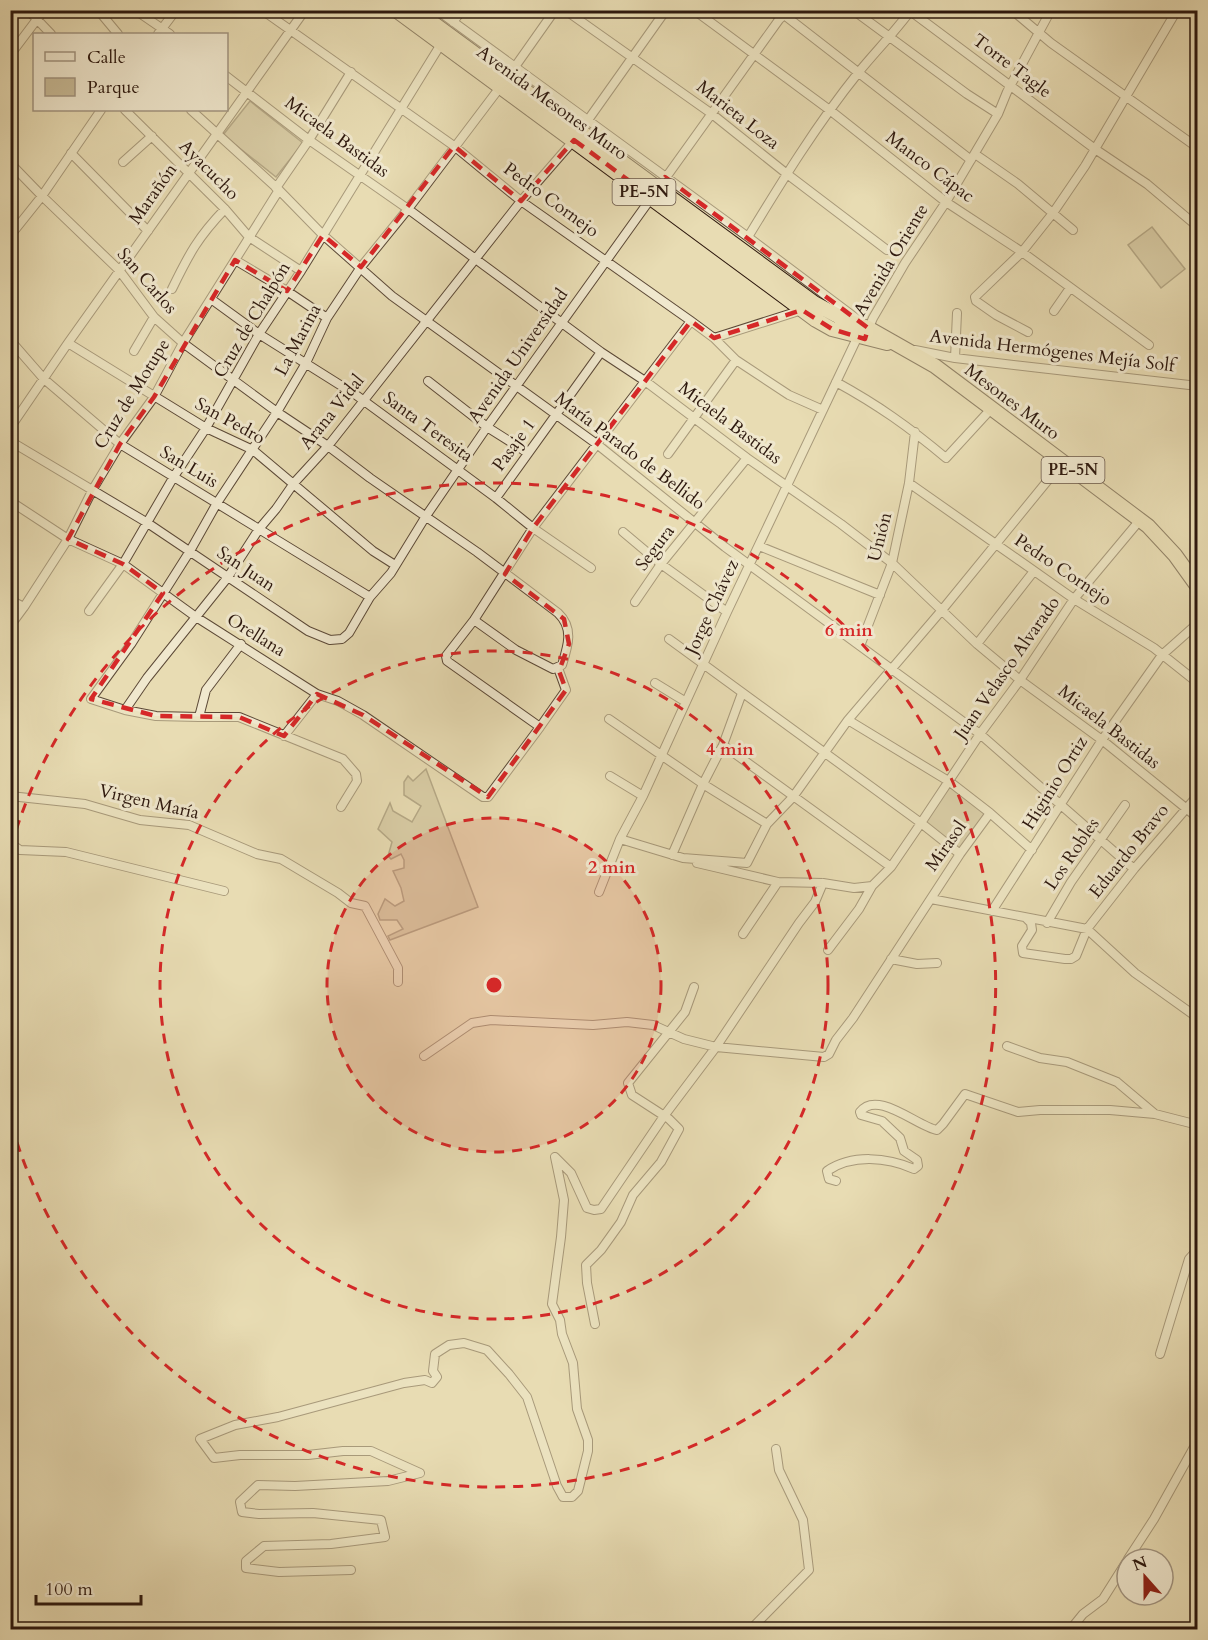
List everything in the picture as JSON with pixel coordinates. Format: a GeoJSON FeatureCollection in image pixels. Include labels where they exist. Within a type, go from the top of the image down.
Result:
{"type":"FeatureCollection","features":[{"type":"Feature","properties":{"kind":"highway","name":"Avenida Mesones Muro"},"geometry":{"type":"LineString","coordinates":[[396,10],[441,44],[507,77],[574,140],[658,187],[802,310],[832,329],[864,334]]}},
{"type":"Feature","properties":{"kind":"highway","name":"PE-5N"},"geometry":{"type":"LineString","coordinates":[[415,10],[814,303],[847,321],[864,334],[904,347]]}},
{"type":"Feature","properties":{"kind":"highway","name":"Mesones Muro"},"geometry":{"type":"LineString","coordinates":[[904,347],[935,366],[1140,520],[1163,540],[1197,587]]}},
{"type":"Feature","properties":{"kind":"street"},"geometry":{"type":"LineString","coordinates":[[28,10],[50,33]]}},
{"type":"Feature","properties":{"kind":"street"},"geometry":{"type":"LineString","coordinates":[[10,55],[44,10]]}},
{"type":"Feature","properties":{"kind":"street"},"geometry":{"type":"LineString","coordinates":[[98,10],[117,33]]}},
{"type":"Feature","properties":{"kind":"street"},"geometry":{"type":"LineString","coordinates":[[135,10],[163,33],[177,10]]}},
{"type":"Feature","properties":{"kind":"street","name":"Pedro Cornejo"},"geometry":{"type":"LineString","coordinates":[[262,10],[454,146],[521,201],[714,338],[736,360],[789,395],[823,410]]}},
{"type":"Feature","properties":{"kind":"street","name":"Marañón"},"geometry":{"type":"LineString","coordinates":[[10,428],[304,10]]}},
{"type":"Feature","properties":{"kind":"street"},"geometry":{"type":"LineString","coordinates":[[437,10],[453,22],[507,77],[588,120],[658,187],[748,237],[864,334]]}},
{"type":"Feature","properties":{"kind":"street"},"geometry":{"type":"LineString","coordinates":[[453,22],[462,10]]}},
{"type":"Feature","properties":{"kind":"street","name":"La Marina"},"geometry":{"type":"LineString","coordinates":[[124,710],[91,699],[130,644],[190,551],[217,503],[277,412],[306,363],[327,318],[361,267],[507,77],[555,10]]}},
{"type":"Feature","properties":{"kind":"street","name":"Marieta Loza"},"geometry":{"type":"LineString","coordinates":[[565,10],[712,114],[887,250]]}},
{"type":"Feature","properties":{"kind":"street"},"geometry":{"type":"LineString","coordinates":[[588,120],[666,10]]}},
{"type":"Feature","properties":{"kind":"street","name":"Manco Cápac"},"geometry":{"type":"LineString","coordinates":[[694,10],[831,111],[946,202],[1022,252],[1149,345]]}},
{"type":"Feature","properties":{"kind":"street"},"geometry":{"type":"LineString","coordinates":[[770,10],[783,14],[858,73],[973,157],[1018,184],[1073,230]]}},
{"type":"Feature","properties":{"kind":"street"},"geometry":{"type":"LineString","coordinates":[[853,10],[967,94],[998,114]]}},
{"type":"Feature","properties":{"kind":"street"},"geometry":{"type":"LineString","coordinates":[[1012,10],[1051,43],[1196,143]]}},
{"type":"Feature","properties":{"kind":"street","name":"Avenida Oriente"},"geometry":{"type":"LineString","coordinates":[[864,334],[905,263],[946,202],[998,114],[1038,31],[1051,10]]}},
{"type":"Feature","properties":{"kind":"street"},"geometry":{"type":"LineString","coordinates":[[1028,332],[996,315],[976,301],[975,297],[1022,252],[1053,213],[1095,148],[1177,10]]}},
{"type":"Feature","properties":{"kind":"street"},"geometry":{"type":"LineString","coordinates":[[748,237],[787,174],[858,73],[891,38],[910,11]]}},
{"type":"Feature","properties":{"kind":"street","name":"Torre Tagle"},"geometry":{"type":"LineString","coordinates":[[910,11],[1147,184],[1197,227]]}},
{"type":"Feature","properties":{"kind":"street","name":"Avenida Universidad"},"geometry":{"type":"LineString","coordinates":[[370,597],[391,573],[426,516],[487,427],[783,14]]}},
{"type":"Feature","properties":{"kind":"street","name":"Cruz de Chalpón"},"geometry":{"type":"LineString","coordinates":[[89,611],[123,564],[146,522],[206,428],[259,334],[301,271],[441,44]]}},
{"type":"Feature","properties":{"kind":"street","name":"Cruz de Motupe"},"geometry":{"type":"LineString","coordinates":[[10,626],[68,539],[93,489],[120,444],[154,397],[183,343],[351,72]]}},
{"type":"Feature","properties":{"kind":"street","name":"Micaela Bastidas"},"geometry":{"type":"LineString","coordinates":[[228,77],[309,140],[408,208],[561,323],[645,381],[747,458],[841,524],[892,563],[977,644],[1020,680],[1102,740],[1197,818]]}},
{"type":"Feature","properties":{"kind":"street"},"geometry":{"type":"LineString","coordinates":[[10,236],[42,196],[100,111]]}},
{"type":"Feature","properties":{"kind":"street","name":"Ayacucho"},"geometry":{"type":"LineString","coordinates":[[126,111],[225,209],[249,237],[301,271]]}},
{"type":"Feature","properties":{"kind":"street","name":"María Parado de Bellido"},"geometry":{"type":"LineString","coordinates":[[192,111],[323,235],[392,296],[555,416],[598,444],[725,547],[980,734],[1134,869]]}},
{"type":"Feature","properties":{"kind":"street"},"geometry":{"type":"LineString","coordinates":[[123,162],[152,136]]}},
{"type":"Feature","properties":{"kind":"street","name":"Arana Vidal"},"geometry":{"type":"LineString","coordinates":[[124,710],[228,577],[259,529],[294,483],[328,446],[521,201],[574,140]]}},
{"type":"Feature","properties":{"kind":"street"},"geometry":{"type":"LineString","coordinates":[[71,153],[148,231]]}},
{"type":"Feature","properties":{"kind":"street","name":"San Carlos"},"geometry":{"type":"LineString","coordinates":[[10,163],[119,270],[154,317],[183,343],[505,573],[564,619],[568,629],[569,644],[562,665],[558,668]]}},
{"type":"Feature","properties":{"kind":"street"},"geometry":{"type":"LineString","coordinates":[[172,289],[190,250],[225,209]]}},
{"type":"Feature","properties":{"kind":"street"},"geometry":{"type":"LineString","coordinates":[[235,260],[327,318]]}},
{"type":"Feature","properties":{"kind":"street"},"geometry":{"type":"LineString","coordinates":[[1054,311],[1070,288]]}},
{"type":"Feature","properties":{"kind":"street","name":"Santa Teresita"},"geometry":{"type":"LineString","coordinates":[[211,299],[259,334],[363,400],[459,470],[533,528],[591,568]]}},
{"type":"Feature","properties":{"kind":"street"},"geometry":{"type":"LineString","coordinates":[[714,338],[802,310]]}},
{"type":"Feature","properties":{"kind":"street"},"geometry":{"type":"LineString","coordinates":[[955,358],[957,313]]}},
{"type":"Feature","properties":{"kind":"street"},"geometry":{"type":"LineString","coordinates":[[134,351],[154,317]]}},
{"type":"Feature","properties":{"kind":"street"},"geometry":{"type":"LineString","coordinates":[[474,620],[516,650],[553,669],[558,668],[567,690],[540,727],[447,661],[446,656],[474,620],[533,528],[691,321]]}},
{"type":"Feature","properties":{"kind":"street","name":"Jorge Chávez"},"geometry":{"type":"LineString","coordinates":[[599,892],[620,839],[643,796],[836,382],[864,334]]}},
{"type":"Feature","properties":{"kind":"street","name":"San Luis"},"geometry":{"type":"LineString","coordinates":[[10,340],[44,379],[120,444],[370,597]]}},
{"type":"Feature","properties":{"kind":"street","name":"San Pedro"},"geometry":{"type":"LineString","coordinates":[[68,343],[206,428],[253,450],[373,551],[395,565]]}},
{"type":"Feature","properties":{"kind":"street","name":"Avenida Hermógenes Mejía Solf"},"geometry":{"type":"LineString","coordinates":[[904,347],[955,358],[1197,386]]}},
{"type":"Feature","properties":{"kind":"street","name":"Pasaje 1"},"geometry":{"type":"LineString","coordinates":[[496,498],[601,352]]}},
{"type":"Feature","properties":{"kind":"street"},"geometry":{"type":"LineString","coordinates":[[668,454],[736,360]]}},
{"type":"Feature","properties":{"kind":"street"},"geometry":{"type":"LineString","coordinates":[[428,381],[487,427],[528,453]]}},
{"type":"Feature","properties":{"kind":"street"},"geometry":{"type":"LineString","coordinates":[[836,382],[880,407],[946,458],[991,409]]}},
{"type":"Feature","properties":{"kind":"street","name":"Unión"},"geometry":{"type":"LineString","coordinates":[[860,646],[892,563],[909,483],[915,432]]}},
{"type":"Feature","properties":{"kind":"street","name":"San Juan"},"geometry":{"type":"LineString","coordinates":[[10,441],[146,522],[308,631],[330,640],[342,639],[349,633],[370,597]]}},
{"type":"Feature","properties":{"kind":"street","name":"Segura"},"geometry":{"type":"LineString","coordinates":[[635,602],[661,564],[747,458]]}},
{"type":"Feature","properties":{"kind":"street"},"geometry":{"type":"LineString","coordinates":[[683,858],[747,863],[767,824],[793,797],[848,720],[942,610],[1062,463]]}},
{"type":"Feature","properties":{"kind":"street","name":"Pedro Cornejo"},"geometry":{"type":"LineString","coordinates":[[909,483],[1074,599],[1162,655],[1197,683]]}},
{"type":"Feature","properties":{"kind":"street","name":"Orellana"},"geometry":{"type":"LineString","coordinates":[[10,501],[68,539],[123,564],[196,617],[316,694],[338,700],[483,797],[488,798],[540,727]]}},
{"type":"Feature","properties":{"kind":"street","name":"Juan Velasco Alvarado"},"geometry":{"type":"LineString","coordinates":[[828,950],[859,909],[872,886],[891,867],[1074,599],[1140,520]]}},
{"type":"Feature","properties":{"kind":"street"},"geometry":{"type":"LineString","coordinates":[[623,532],[661,564],[727,612]]}},
{"type":"Feature","properties":{"kind":"street"},"geometry":{"type":"LineString","coordinates":[[759,546],[880,595]]}},
{"type":"Feature","properties":{"kind":"street"},"geometry":{"type":"LineString","coordinates":[[977,644],[1034,571]]}},
{"type":"Feature","properties":{"kind":"street"},"geometry":{"type":"LineString","coordinates":[[10,600],[24,607]]}},
{"type":"Feature","properties":{"kind":"street","name":"Higinio Ortiz"},"geometry":{"type":"LineString","coordinates":[[992,911],[1102,740],[1162,655],[1197,623]]}},
{"type":"Feature","properties":{"kind":"street"},"geometry":{"type":"LineString","coordinates":[[669,639],[960,854]]}},
{"type":"Feature","properties":{"kind":"street"},"geometry":{"type":"LineString","coordinates":[[199,717],[206,690],[241,644]]}},
{"type":"Feature","properties":{"kind":"street"},"geometry":{"type":"LineString","coordinates":[[655,683],[686,702]]}},
{"type":"Feature","properties":{"kind":"street"},"geometry":{"type":"LineString","coordinates":[[672,855],[723,745],[742,693]]}},
{"type":"Feature","properties":{"kind":"street"},"geometry":{"type":"LineString","coordinates":[[284,736],[316,694]]}},
{"type":"Feature","properties":{"kind":"street"},"geometry":{"type":"LineString","coordinates":[[124,710],[156,716],[239,717],[338,757],[352,768],[357,781],[341,807]]}},
{"type":"Feature","properties":{"kind":"street"},"geometry":{"type":"LineString","coordinates":[[609,719],[703,784],[767,824]]}},
{"type":"Feature","properties":{"kind":"street"},"geometry":{"type":"LineString","coordinates":[[848,720],[950,782],[1032,850]]}},
{"type":"Feature","properties":{"kind":"street"},"geometry":{"type":"LineString","coordinates":[[723,745],[891,867]]}},
{"type":"Feature","properties":{"kind":"street"},"geometry":{"type":"LineString","coordinates":[[610,776],[643,796]]}},
{"type":"Feature","properties":{"kind":"street","name":"Eduardo Bravo"},"geometry":{"type":"LineString","coordinates":[[1027,919],[1033,927],[1022,946],[1023,952],[1071,959],[1076,956],[1087,929],[1197,795]]}},
{"type":"Feature","properties":{"kind":"street","name":"Virgen María"},"geometry":{"type":"LineString","coordinates":[[10,796],[85,804],[140,820],[189,825],[257,854],[281,860],[351,903],[365,906],[398,968],[399,982]]}},
{"type":"Feature","properties":{"kind":"street","name":"Los Robles"},"geometry":{"type":"LineString","coordinates":[[1047,923],[1071,882],[1125,805]]}},
{"type":"Feature","properties":{"kind":"street","name":"Mirasol"},"geometry":{"type":"LineString","coordinates":[[716,1047],[824,1057],[833,1048],[836,1040],[853,1018],[960,854],[990,813]]}},
{"type":"Feature","properties":{"kind":"street"},"geometry":{"type":"LineString","coordinates":[[620,839],[719,869],[778,882],[823,883],[854,888],[872,886]]}},
{"type":"Feature","properties":{"kind":"street"},"geometry":{"type":"LineString","coordinates":[[10,843],[20,850],[66,852],[224,891]]}},
{"type":"Feature","properties":{"kind":"street"},"geometry":{"type":"LineString","coordinates":[[743,933],[778,882]]}},
{"type":"Feature","properties":{"kind":"street"},"geometry":{"type":"LineString","coordinates":[[351,1570],[279,1572],[246,1568],[246,1561],[264,1546],[331,1544],[385,1538],[381,1520],[313,1513],[242,1512],[240,1502],[258,1485],[295,1486],[388,1481],[420,1473],[371,1451],[308,1455],[240,1455],[214,1458],[200,1439],[235,1425],[278,1417],[404,1383],[425,1380],[432,1383],[437,1377],[433,1371],[435,1354],[449,1344],[465,1343],[487,1350],[527,1397],[557,1485],[563,1497],[572,1497],[578,1491],[588,1451],[588,1440],[577,1408],[573,1363],[562,1334],[560,1320],[552,1304],[564,1200],[555,1157],[571,1173],[587,1208],[598,1210],[606,1203],[664,1116],[716,1047],[815,902],[823,883]]}},
{"type":"Feature","properties":{"kind":"street"},"geometry":{"type":"LineString","coordinates":[[931,899],[1087,929],[1135,973],[1197,1018]]}},
{"type":"Feature","properties":{"kind":"street"},"geometry":{"type":"LineString","coordinates":[[891,959],[917,964],[937,963]]}},
{"type":"Feature","properties":{"kind":"street"},"geometry":{"type":"LineString","coordinates":[[595,1324],[586,1265],[601,1250],[621,1222],[633,1195],[661,1162],[679,1129],[632,1095],[628,1083],[685,1012],[694,987]]}},
{"type":"Feature","properties":{"kind":"street"},"geometry":{"type":"LineString","coordinates":[[424,1056],[472,1023],[490,1020],[593,1025],[627,1022],[653,1024],[684,1039],[716,1047]]}},
{"type":"Feature","properties":{"kind":"street"},"geometry":{"type":"LineString","coordinates":[[1007,1046],[1040,1058],[1067,1062],[1118,1082],[1155,1114]]}},
{"type":"Feature","properties":{"kind":"street"},"geometry":{"type":"LineString","coordinates":[[836,1182],[830,1179],[827,1171],[835,1166],[864,1160],[882,1158],[914,1169],[918,1166],[916,1160],[904,1150],[900,1138],[882,1121],[861,1115],[862,1108],[870,1106],[898,1110],[930,1129],[937,1130],[944,1124],[965,1094],[1018,1112],[1083,1110],[1155,1114],[1197,1125]]}},
{"type":"Feature","properties":{"kind":"street"},"geometry":{"type":"LineString","coordinates":[[1160,1354],[1189,1259],[1197,1249]]}},
{"type":"Feature","properties":{"kind":"street"},"geometry":{"type":"LineString","coordinates":[[1136,1547],[1197,1440]]}},
{"type":"Feature","properties":{"kind":"street"},"geometry":{"type":"LineString","coordinates":[[750,1629],[809,1570],[803,1520],[779,1470],[776,1449]]}},
{"type":"Feature","properties":{"kind":"street"},"geometry":{"type":"LineString","coordinates":[[1070,1629],[1083,1614],[1103,1599],[1115,1580]]}},
{"type":"Feature","properties":{"kind":"highlighted area"},"geometry":{"type":"Polygon","coordinates":[[[574,140],[651,197],[665,177],[868,328],[865,339],[832,329],[802,310],[714,338],[691,321],[533,528],[505,574],[564,619],[569,644],[559,671],[566,690],[488,797],[363,715],[317,694],[284,736],[239,717],[156,716],[91,699],[163,593],[123,564],[68,539],[120,444],[154,397],[235,260],[287,291],[323,235],[361,267],[454,146],[521,201],[574,140]]]}},
{"type":"Feature","properties":{"kind":"green space"},"geometry":{"type":"Polygon","coordinates":[[[250,101],[303,143],[276,177],[223,135],[250,101]]]}},
{"type":"Feature","properties":{"kind":"green space"},"geometry":{"type":"Polygon","coordinates":[[[1152,227],[1185,269],[1161,288],[1128,245],[1152,227]]]}},
{"type":"Feature","properties":{"kind":"green space"},"geometry":{"type":"Polygon","coordinates":[[[426,769],[478,907],[390,940],[388,936],[403,929],[397,920],[380,920],[378,914],[385,899],[395,906],[404,901],[393,871],[404,868],[404,860],[401,854],[391,859],[388,856],[392,842],[378,829],[390,803],[393,811],[412,822],[421,806],[404,795],[404,782],[408,776],[413,781],[426,769]]]}},
{"type":"Feature","properties":{"kind":"green space"},"geometry":{"type":"Polygon","coordinates":[[[950,782],[990,813],[960,854],[921,823],[950,782]]]}}]}
